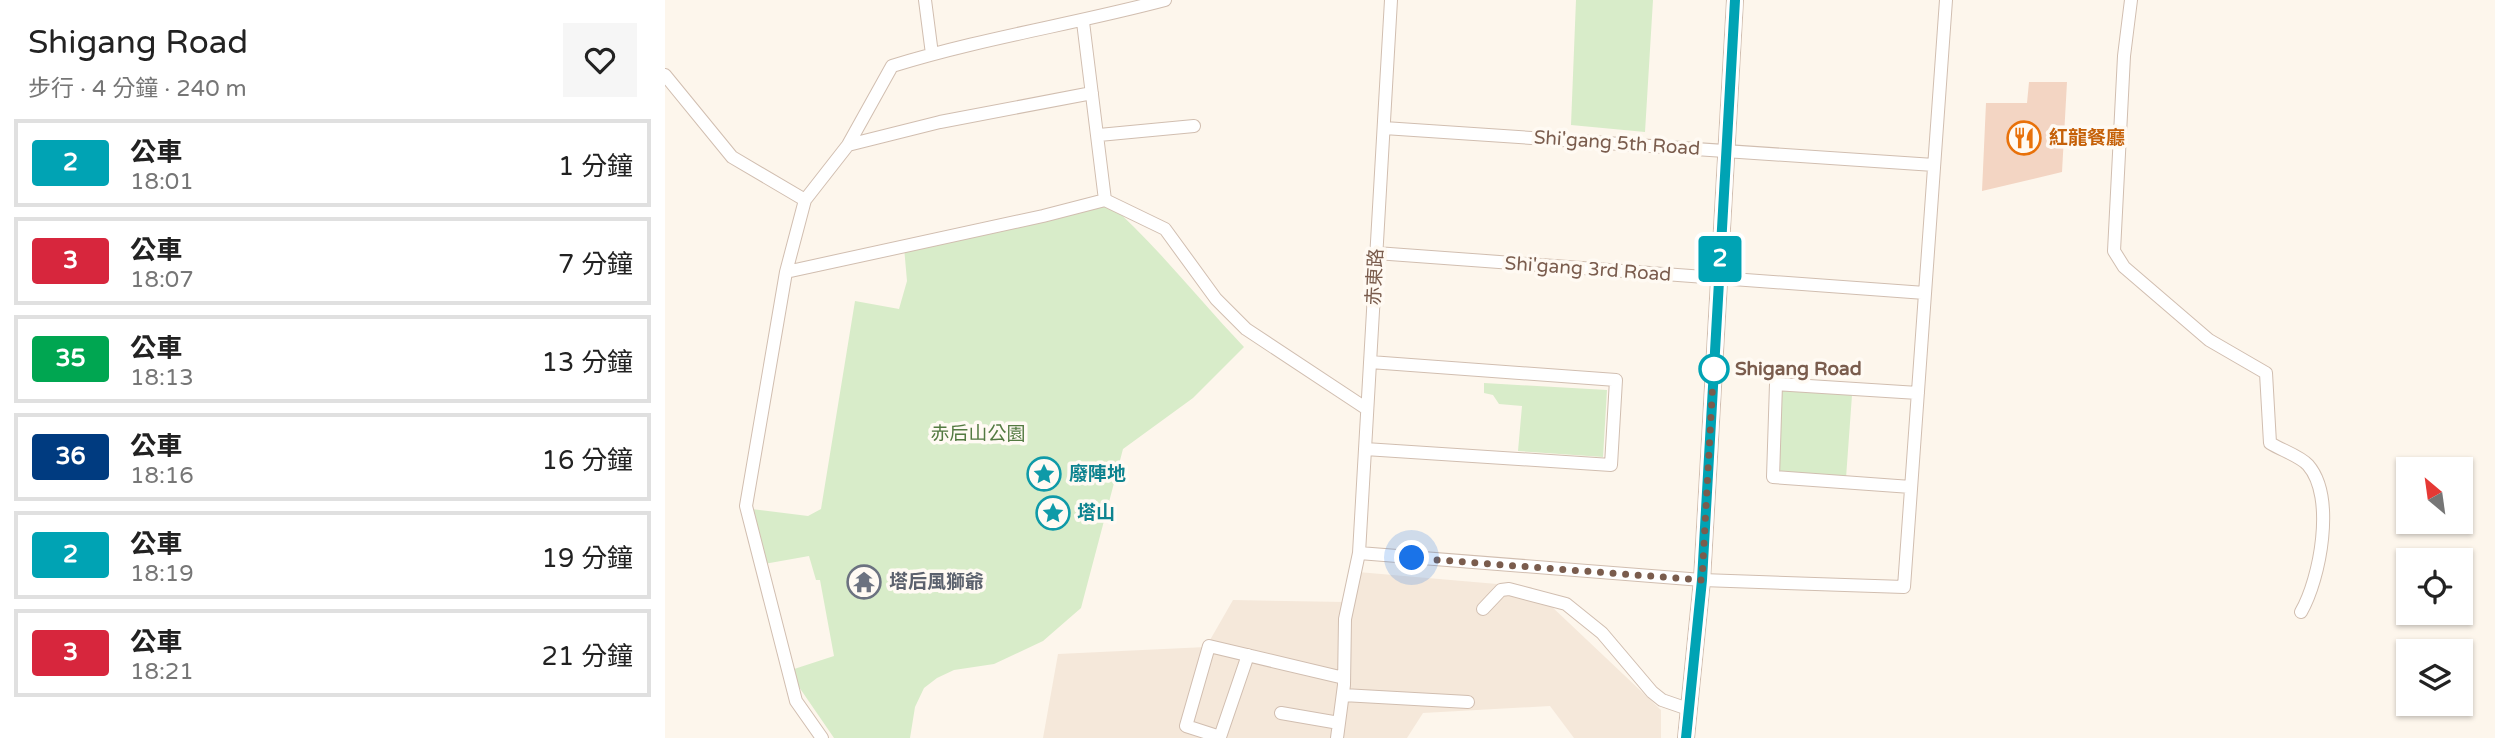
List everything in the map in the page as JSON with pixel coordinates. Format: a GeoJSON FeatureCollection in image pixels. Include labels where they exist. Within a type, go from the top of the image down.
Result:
{"type":"FeatureCollection","features":[{"type":"Feature","properties":{"kind":"street"},"geometry":{"type":"LineString","coordinates":[[925,0],[932,54]]}},
{"type":"Feature","properties":{"kind":"street"},"geometry":{"type":"LineString","coordinates":[[822,738],[796,701],[746,506],[786,272],[805,200],[848,145],[892,66],[932,54],[1083,22],[1165,0]]}},
{"type":"Feature","properties":{"kind":"street","name":"赤東路"},"geometry":{"type":"LineString","coordinates":[[1337,738],[1345,678],[1345,619],[1359,553],[1391,0]]}},
{"type":"Feature","properties":{"kind":"street"},"geometry":{"type":"LineString","coordinates":[[1686,738],[1702,580],[1735,0]]}},
{"type":"Feature","properties":{"kind":"street"},"geometry":{"type":"LineString","coordinates":[[1359,553],[1702,580],[1904,587],[1946,0]]}},
{"type":"Feature","properties":{"kind":"street"},"geometry":{"type":"LineString","coordinates":[[2131,0],[2124,56],[2114,251],[2124,267],[2209,341],[2266,373],[2270,443],[2308,465],[2320,491],[2323,541],[2301,612]]}},
{"type":"Feature","properties":{"kind":"street"},"geometry":{"type":"LineString","coordinates":[[1083,22],[1105,200]]}},
{"type":"Feature","properties":{"kind":"street"},"geometry":{"type":"LineString","coordinates":[[665,75],[732,157],[805,200]]}},
{"type":"Feature","properties":{"kind":"street"},"geometry":{"type":"LineString","coordinates":[[848,145],[940,122],[1092,93]]}},
{"type":"Feature","properties":{"kind":"street"},"geometry":{"type":"LineString","coordinates":[[1099,135],[1194,125]]}},
{"type":"Feature","properties":{"kind":"street","name":"Shi'gang 5th Road"},"geometry":{"type":"LineString","coordinates":[[1384,128],[1934,165]]}},
{"type":"Feature","properties":{"kind":"street"},"geometry":{"type":"LineString","coordinates":[[786,272],[1105,200],[1165,229],[1216,299],[1246,329],[1367,410]]}},
{"type":"Feature","properties":{"kind":"street","name":"Shi'gang 3rd Road"},"geometry":{"type":"LineString","coordinates":[[1376,253],[1925,293]]}},
{"type":"Feature","properties":{"kind":"street"},"geometry":{"type":"LineString","coordinates":[[1365,449],[1611,465],[1616,380],[1370,362]]}},
{"type":"Feature","properties":{"kind":"street"},"geometry":{"type":"LineString","coordinates":[[1911,487],[1773,477],[1776,384],[1918,393]]}},
{"type":"Feature","properties":{"kind":"street"},"geometry":{"type":"LineString","coordinates":[[1483,609],[1501,590],[1509,589],[1566,604],[1602,633],[1662,700],[1688,709]]}},
{"type":"Feature","properties":{"kind":"street"},"geometry":{"type":"LineString","coordinates":[[1248,655],[1222,738],[1186,726],[1209,646],[1248,655],[1345,678]]}},
{"type":"Feature","properties":{"kind":"street"},"geometry":{"type":"LineString","coordinates":[[1343,695],[1468,702]]}},
{"type":"Feature","properties":{"kind":"street"},"geometry":{"type":"LineString","coordinates":[[1281,713],[1339,723]]}},
{"type":"Feature","properties":{"kind":"shaded area"},"geometry":{"type":"Polygon","coordinates":[[[1358,572],[1531,587],[1661,710],[1661,738],[1574,738],[1550,706],[1423,713],[1407,738],[1043,738],[1058,654],[1206,647],[1233,600],[1345,602],[1358,572]]]}},
{"type":"Feature","properties":{"kind":"green space"},"geometry":{"type":"Polygon","coordinates":[[[1576,0],[1653,0],[1645,132],[1571,125],[1576,0]]]}},
{"type":"Feature","properties":{"kind":"green space","name":"赤后山公園"},"geometry":{"type":"Polygon","coordinates":[[[1105,200],[1159,253],[1244,347],[1193,398],[1123,449],[1081,608],[1043,641],[994,664],[954,670],[937,678],[924,688],[915,707],[910,738],[834,738],[788,671],[834,656],[820,580],[816,580],[809,556],[764,564],[751,509],[808,516],[821,509],[855,301],[899,309],[907,281],[904,247],[1105,200]]]}},
{"type":"Feature","properties":{"kind":"green space"},"geometry":{"type":"Polygon","coordinates":[[[1484,383],[1607,390],[1603,457],[1518,451],[1522,406],[1499,404],[1493,395],[1484,393],[1484,383]]]}},
{"type":"Feature","properties":{"kind":"green space"},"geometry":{"type":"Polygon","coordinates":[[[1782,390],[1852,395],[1846,478],[1777,473],[1782,390]]]}},
{"type":"Feature","properties":{"kind":"building","name":"紅龍餐廳"},"geometry":{"type":"Polygon","coordinates":[[[2029,82],[2067,82],[2062,172],[1982,191],[1986,103],[2027,103],[2029,82]]]}},
{"type":"Feature","properties":{"kind":"bus line","name":"2"},"geometry":{"type":"LineString","coordinates":[[1686,738],[1702,580],[1735,0]]}},
{"type":"Feature","properties":{"kind":"place","name":"紅龍餐廳"},"geometry":{"type":"Point","coordinates":[2024,138]}},
{"type":"Feature","properties":{"kind":"place","name":"Shigang Road"},"geometry":{"type":"Point","coordinates":[1714,369]}},
{"type":"Feature","properties":{"kind":"place","name":"廢陣地"},"geometry":{"type":"Point","coordinates":[1044,474]}},
{"type":"Feature","properties":{"kind":"place","name":"塔山"},"geometry":{"type":"Point","coordinates":[1053,513]}},
{"type":"Feature","properties":{"kind":"place","name":"塔后風獅爺"},"geometry":{"type":"Point","coordinates":[864,582]}},
{"type":"Feature","properties":{"kind":"route"},"geometry":{"type":"LineString","coordinates":[[1412,558],[1702,580],[1714,361],[1714,369]]}}]}
